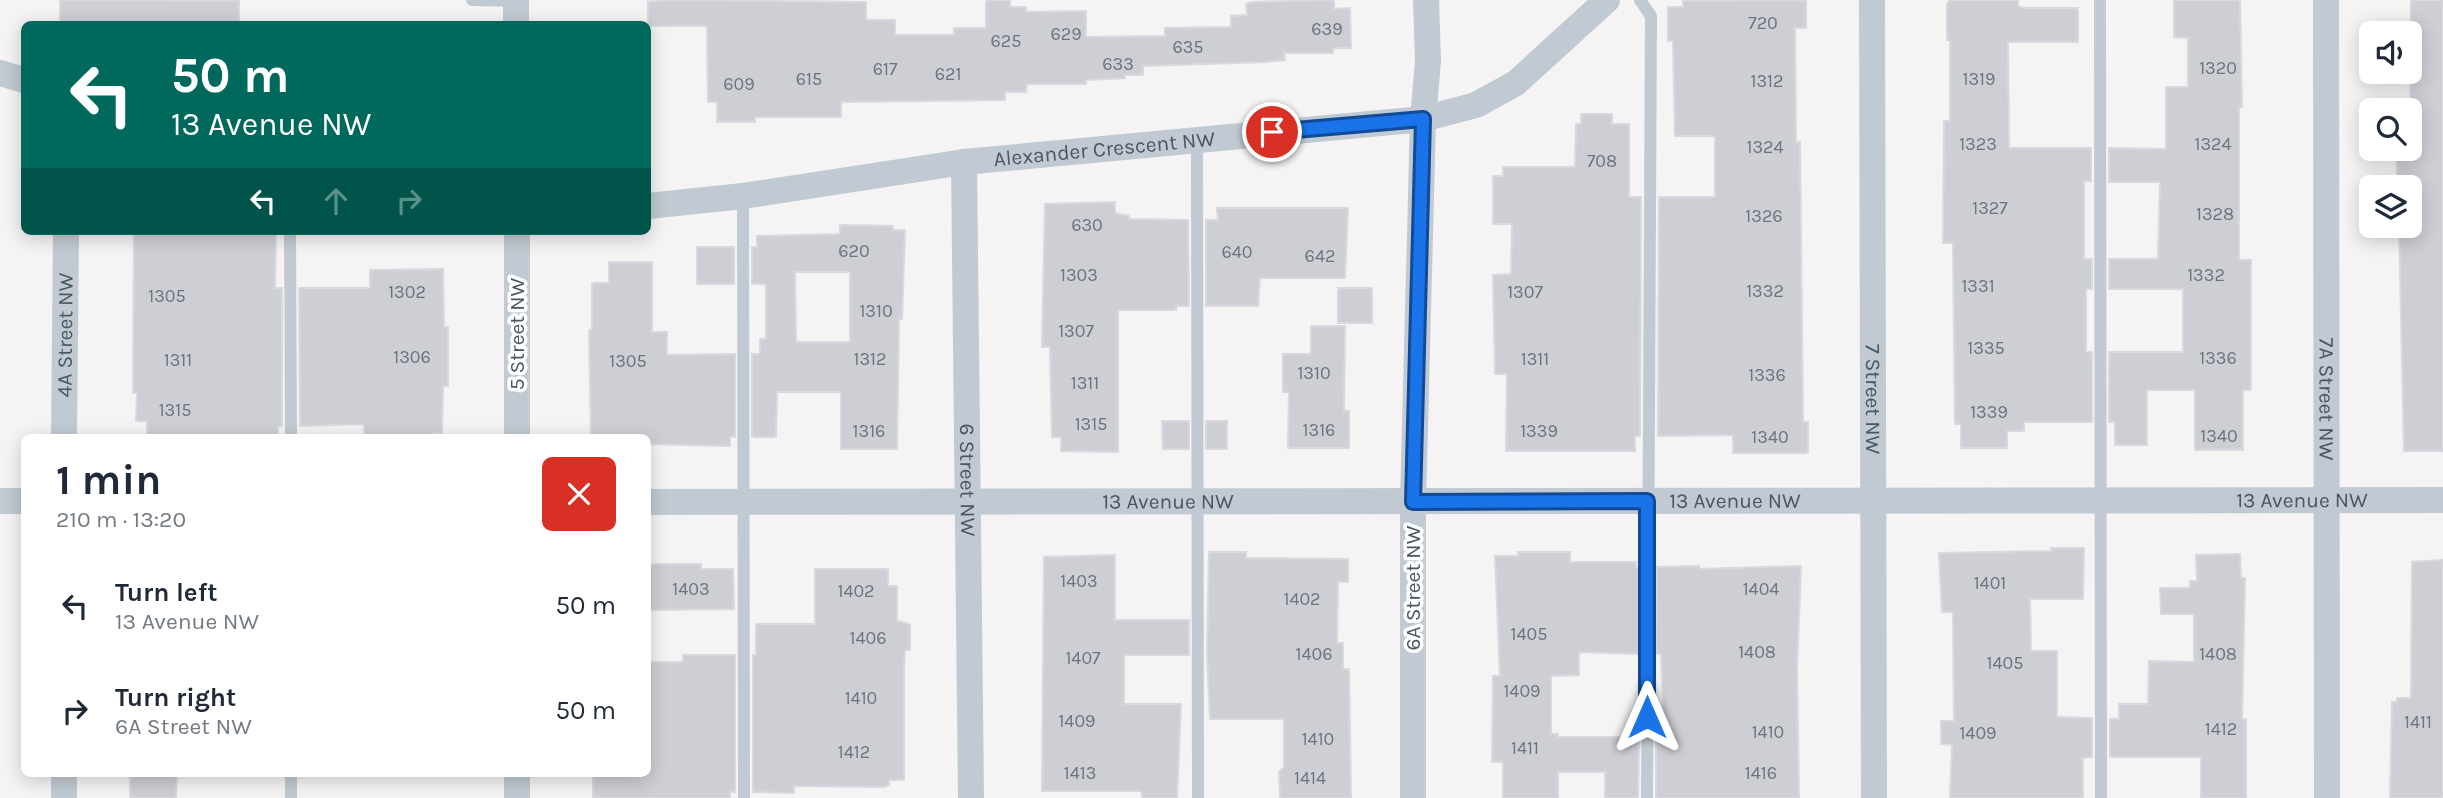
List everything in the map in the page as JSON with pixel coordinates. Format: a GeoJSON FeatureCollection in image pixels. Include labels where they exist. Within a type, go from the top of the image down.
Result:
{"type":"FeatureCollection","features":[{"type":"Feature","properties":{"kind":"street","name":"6A Street NW"},"geometry":{"type":"LineString","coordinates":[[1413,798],[1413,502],[1423,119],[1428,61],[1426,0]]}},
{"type":"Feature","properties":{"kind":"street","name":"Alexander Crescent NW"},"geometry":{"type":"LineString","coordinates":[[651,206],[743,196],[964,162],[1197,138],[1423,119],[1476,105],[1516,83],[1607,0]]}},
{"type":"Feature","properties":{"kind":"street","name":"7 Street NW"},"geometry":{"type":"LineString","coordinates":[[1872,0],[1874,798]]}},
{"type":"Feature","properties":{"kind":"street","name":"7A Street NW"},"geometry":{"type":"LineString","coordinates":[[2326,0],[2327,798]]}},
{"type":"Feature","properties":{"kind":"street"},"geometry":{"type":"LineString","coordinates":[[0,73],[21,79]]}},
{"type":"Feature","properties":{"kind":"street","name":"6 Street NW"},"geometry":{"type":"LineString","coordinates":[[964,162],[970,502],[971,798]]}},
{"type":"Feature","properties":{"kind":"street","name":"4A Street NW"},"geometry":{"type":"LineString","coordinates":[[64,434],[66,235]]}},
{"type":"Feature","properties":{"kind":"street","name":"5 Street NW"},"geometry":{"type":"LineString","coordinates":[[517,235],[517,434]]}},
{"type":"Feature","properties":{"kind":"street","name":"13 Avenue NW"},"geometry":{"type":"LineString","coordinates":[[651,502],[2443,500]]}},
{"type":"Feature","properties":{"kind":"street"},"geometry":{"type":"LineString","coordinates":[[0,501],[21,501]]}},
{"type":"Feature","properties":{"kind":"street"},"geometry":{"type":"LineString","coordinates":[[64,777],[64,798]]}},
{"type":"Feature","properties":{"kind":"street"},"geometry":{"type":"LineString","coordinates":[[517,777],[517,798]]}},
{"type":"Feature","properties":{"kind":"lane"},"geometry":{"type":"LineString","coordinates":[[472,0],[516,9]]}},
{"type":"Feature","properties":{"kind":"lane"},"geometry":{"type":"LineString","coordinates":[[1640,0],[1651,16],[1647,798]]}},
{"type":"Feature","properties":{"kind":"lane"},"geometry":{"type":"LineString","coordinates":[[2100,0],[2101,798]]}},
{"type":"Feature","properties":{"kind":"lane"},"geometry":{"type":"LineString","coordinates":[[1197,138],[1198,798]]}},
{"type":"Feature","properties":{"kind":"lane"},"geometry":{"type":"LineString","coordinates":[[743,196],[741,502],[744,798]]}},
{"type":"Feature","properties":{"kind":"lane"},"geometry":{"type":"LineString","coordinates":[[289,235],[291,434]]}},
{"type":"Feature","properties":{"kind":"lane"},"geometry":{"type":"LineString","coordinates":[[291,798],[292,777]]}},
{"type":"Feature","properties":{"kind":"building"},"geometry":{"type":"Polygon","coordinates":[[[60,0],[239,1],[239,21],[60,21],[60,0]]]}},
{"type":"Feature","properties":{"kind":"building"},"geometry":{"type":"Polygon","coordinates":[[[986,0],[1010,0],[1010,7],[1026,7],[1026,12],[1086,11],[1086,37],[1165,36],[1165,28],[1231,27],[1231,16],[1247,15],[1246,4],[1253,2],[1334,0],[1334,9],[1350,8],[1351,48],[1333,48],[1333,53],[1284,53],[1285,60],[1266,62],[1143,66],[1143,75],[1125,75],[1125,78],[1086,80],[1086,84],[1027,84],[1026,92],[1005,92],[1005,100],[841,102],[841,117],[755,117],[755,122],[717,122],[717,102],[708,102],[707,26],[651,26],[651,21],[648,21],[648,2],[866,2],[866,20],[895,20],[895,35],[954,35],[954,28],[986,28],[986,0]]]}},
{"type":"Feature","properties":{"kind":"building"},"geometry":{"type":"Polygon","coordinates":[[[1806,0],[1806,28],[1795,28],[1796,142],[1800,142],[1803,422],[1808,422],[1808,453],[1733,453],[1733,435],[1658,436],[1659,197],[1715,197],[1715,136],[1675,136],[1673,41],[1668,41],[1668,7],[1683,7],[1683,1],[1806,0]]]}},
{"type":"Feature","properties":{"kind":"building"},"geometry":{"type":"Polygon","coordinates":[[[1950,0],[2018,0],[2018,6],[2022,8],[2078,8],[2078,42],[2008,42],[2009,148],[2091,148],[2091,181],[2084,181],[2084,259],[2092,259],[2092,289],[2086,289],[2086,352],[2092,352],[2092,422],[2024,422],[2024,431],[2007,431],[2007,448],[1961,448],[1961,424],[1955,424],[1953,243],[1943,243],[1944,121],[1950,121],[1947,4],[1950,0]]]}},
{"type":"Feature","properties":{"kind":"building"},"geometry":{"type":"Polygon","coordinates":[[[2174,0],[2240,0],[2242,107],[2239,107],[2239,260],[2251,260],[2251,385],[2250,390],[2243,390],[2243,450],[2195,450],[2195,390],[2147,390],[2147,445],[2115,445],[2115,422],[2109,422],[2109,352],[2183,352],[2183,289],[2109,289],[2109,259],[2158,259],[2160,182],[2109,182],[2109,148],[2166,149],[2166,87],[2188,87],[2188,38],[2174,37],[2174,0]]]}},
{"type":"Feature","properties":{"kind":"building"},"geometry":{"type":"Polygon","coordinates":[[[2411,0],[2443,0],[2443,451],[2404,451],[2399,238],[2422,238],[2422,175],[2397,175],[2397,161],[2422,161],[2422,98],[2410,98],[2410,84],[2422,84],[2422,21],[2411,21],[2411,0]]]}},
{"type":"Feature","properties":{"kind":"building"},"geometry":{"type":"Polygon","coordinates":[[[1581,114],[1612,114],[1612,124],[1629,124],[1629,197],[1641,197],[1640,436],[1635,436],[1635,451],[1506,451],[1507,374],[1495,374],[1493,275],[1511,274],[1512,224],[1493,224],[1493,176],[1503,176],[1503,167],[1575,167],[1576,124],[1581,124],[1581,114]]]}},
{"type":"Feature","properties":{"kind":"building"},"geometry":{"type":"Polygon","coordinates":[[[1115,202],[1115,213],[1129,216],[1129,219],[1188,220],[1189,306],[1176,306],[1176,310],[1118,310],[1118,452],[1061,451],[1061,437],[1052,437],[1050,347],[1042,347],[1045,204],[1115,202]]]}},
{"type":"Feature","properties":{"kind":"building"},"geometry":{"type":"Polygon","coordinates":[[[1217,208],[1348,208],[1345,278],[1260,278],[1258,306],[1206,306],[1206,220],[1218,220],[1217,208]]]}},
{"type":"Feature","properties":{"kind":"building"},"geometry":{"type":"Polygon","coordinates":[[[840,225],[893,226],[893,230],[905,230],[902,319],[899,319],[897,449],[841,449],[841,392],[777,392],[776,437],[752,437],[752,354],[760,354],[760,339],[766,339],[766,284],[752,284],[752,247],[757,247],[757,236],[840,234],[840,225]],[[795,272],[796,342],[850,342],[850,272],[795,272]]]}},
{"type":"Feature","properties":{"kind":"building"},"geometry":{"type":"Polygon","coordinates":[[[134,235],[276,235],[275,288],[282,288],[282,426],[278,427],[278,434],[147,434],[147,421],[136,421],[137,393],[133,393],[134,235]]]}},
{"type":"Feature","properties":{"kind":"building"},"geometry":{"type":"Polygon","coordinates":[[[697,247],[734,247],[734,284],[697,284],[697,247]]]}},
{"type":"Feature","properties":{"kind":"building"},"geometry":{"type":"Polygon","coordinates":[[[609,262],[652,262],[652,332],[667,332],[667,355],[735,354],[735,437],[730,437],[730,446],[651,444],[651,434],[591,434],[589,330],[592,330],[592,283],[609,283],[609,262]]]}},
{"type":"Feature","properties":{"kind":"building"},"geometry":{"type":"Polygon","coordinates":[[[443,269],[444,327],[448,327],[448,386],[443,386],[442,433],[364,434],[364,424],[300,426],[299,288],[370,288],[370,270],[443,269]]]}},
{"type":"Feature","properties":{"kind":"building"},"geometry":{"type":"Polygon","coordinates":[[[1338,288],[1372,288],[1372,323],[1338,323],[1338,288]]]}},
{"type":"Feature","properties":{"kind":"building"},"geometry":{"type":"Polygon","coordinates":[[[1311,326],[1345,326],[1344,411],[1349,411],[1349,448],[1288,448],[1289,392],[1283,392],[1283,354],[1311,354],[1311,326]]]}},
{"type":"Feature","properties":{"kind":"building"},"geometry":{"type":"Polygon","coordinates":[[[1162,421],[1189,421],[1189,449],[1163,449],[1162,421]]]}},
{"type":"Feature","properties":{"kind":"building"},"geometry":{"type":"Polygon","coordinates":[[[1206,421],[1227,421],[1227,449],[1206,449],[1206,421]]]}},
{"type":"Feature","properties":{"kind":"building"},"geometry":{"type":"Polygon","coordinates":[[[2051,548],[2084,548],[2083,599],[2030,599],[2031,651],[2057,651],[2057,717],[2092,718],[2092,757],[2083,758],[2083,798],[1950,798],[1952,745],[1941,744],[1941,721],[1954,721],[1953,612],[1942,612],[1939,553],[2051,551],[2051,548]]]}},
{"type":"Feature","properties":{"kind":"building"},"geometry":{"type":"Polygon","coordinates":[[[1209,552],[1246,552],[1246,558],[1348,559],[1348,582],[1338,582],[1337,643],[1343,643],[1343,669],[1349,669],[1351,798],[1280,798],[1279,772],[1284,767],[1284,719],[1210,719],[1207,655],[1209,552]]]}},
{"type":"Feature","properties":{"kind":"building"},"geometry":{"type":"Polygon","coordinates":[[[1518,552],[1570,552],[1570,562],[1636,562],[1636,567],[1639,567],[1639,654],[1579,652],[1579,675],[1551,676],[1551,734],[1558,734],[1558,737],[1639,737],[1638,798],[1605,798],[1605,772],[1558,772],[1558,798],[1503,798],[1503,762],[1492,762],[1493,676],[1500,676],[1495,556],[1518,556],[1518,552]]]}},
{"type":"Feature","properties":{"kind":"building"},"geometry":{"type":"Polygon","coordinates":[[[2240,554],[2241,578],[2245,578],[2242,719],[2246,719],[2246,798],[2201,798],[2201,757],[2110,757],[2110,719],[2119,719],[2119,704],[2148,704],[2149,661],[2194,662],[2194,614],[2161,614],[2160,588],[2190,588],[2190,581],[2197,581],[2196,555],[2240,554]]]}},
{"type":"Feature","properties":{"kind":"building"},"geometry":{"type":"Polygon","coordinates":[[[1115,555],[1115,620],[1189,620],[1189,655],[1124,655],[1124,704],[1181,704],[1177,798],[1143,798],[1141,791],[1042,791],[1044,557],[1115,555]]]}},
{"type":"Feature","properties":{"kind":"building"},"geometry":{"type":"Polygon","coordinates":[[[2443,560],[2443,798],[2390,798],[2392,702],[2397,702],[2397,698],[2411,698],[2412,562],[2443,560]]]}},
{"type":"Feature","properties":{"kind":"building"},"geometry":{"type":"Polygon","coordinates":[[[701,564],[701,569],[733,569],[734,609],[651,610],[651,565],[701,564]]]}},
{"type":"Feature","properties":{"kind":"building"},"geometry":{"type":"Polygon","coordinates":[[[1699,566],[1699,569],[1801,566],[1797,668],[1799,798],[1656,798],[1656,737],[1664,737],[1661,654],[1656,654],[1657,567],[1699,566]]]}},
{"type":"Feature","properties":{"kind":"building"},"geometry":{"type":"Polygon","coordinates":[[[815,569],[888,569],[888,586],[897,586],[897,621],[910,624],[910,650],[905,650],[904,669],[904,780],[889,780],[889,785],[884,787],[794,786],[794,793],[753,792],[753,655],[756,655],[756,624],[815,624],[815,569]]]}},
{"type":"Feature","properties":{"kind":"building"},"geometry":{"type":"Polygon","coordinates":[[[683,655],[735,655],[735,792],[730,792],[730,798],[593,798],[593,777],[651,777],[651,662],[683,662],[683,655]]]}},
{"type":"Feature","properties":{"kind":"building"},"geometry":{"type":"Polygon","coordinates":[[[130,777],[177,777],[176,798],[130,798],[130,777]]]}},
{"type":"Feature","properties":{"kind":"route"},"geometry":{"type":"LineString","coordinates":[[1272,132],[1423,119],[1413,502],[1647,501],[1647,717]]}}]}
